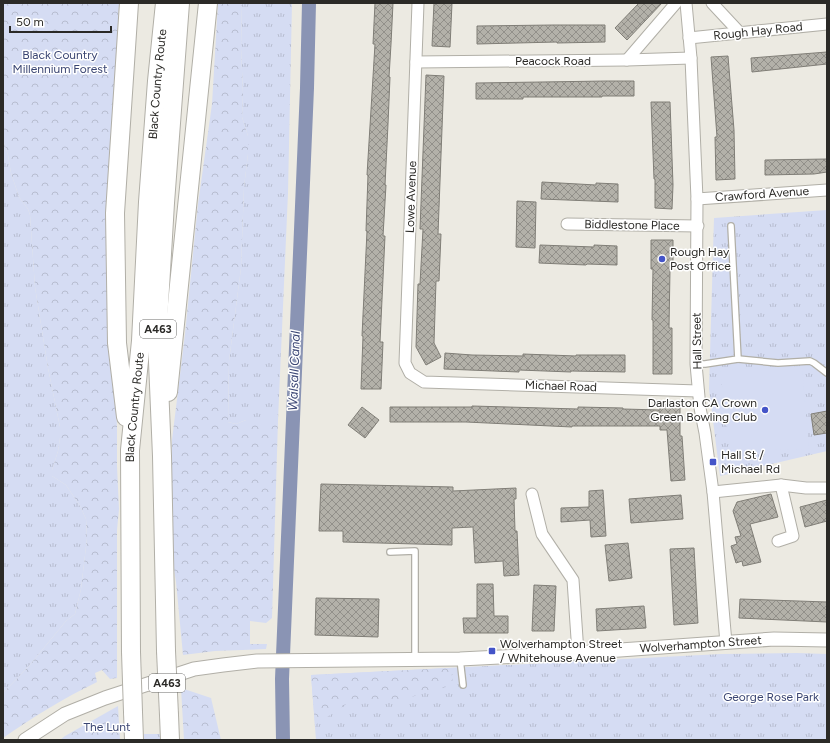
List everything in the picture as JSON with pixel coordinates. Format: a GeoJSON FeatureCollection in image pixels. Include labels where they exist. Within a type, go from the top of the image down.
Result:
{"type":"FeatureCollection","features":[{"type":"Feature","properties":{"kind":"highway","name":"Black Country Route"},"geometry":{"type":"LineString","coordinates":[[134,740],[131,652],[130,450],[141,341],[148,202],[157,81],[165,3]]}},
{"type":"Feature","properties":{"kind":"highway","name":"Black Country Route"},"geometry":{"type":"LineString","coordinates":[[170,740],[157,338],[180,3]]}},
{"type":"Feature","properties":{"kind":"highway"},"geometry":{"type":"LineString","coordinates":[[162,456],[208,3]]}},
{"type":"Feature","properties":{"kind":"highway"},"geometry":{"type":"LineString","coordinates":[[128,7],[128,31],[115,213],[117,343],[130,450]]}},
{"type":"Feature","properties":{"kind":"street","name":"Lowe Avenue"},"geometry":{"type":"LineString","coordinates":[[418,3],[405,363],[410,373],[424,382]]}},
{"type":"Feature","properties":{"kind":"street"},"geometry":{"type":"LineString","coordinates":[[627,60],[676,3]]}},
{"type":"Feature","properties":{"kind":"street","name":"Hall Street"},"geometry":{"type":"LineString","coordinates":[[686,3],[691,58],[698,226],[696,364],[698,391],[713,492],[726,642]]}},
{"type":"Feature","properties":{"kind":"street"},"geometry":{"type":"LineString","coordinates":[[712,3],[740,33]]}},
{"type":"Feature","properties":{"kind":"street","name":"Rough Hay Road"},"geometry":{"type":"LineString","coordinates":[[689,38],[827,24]]}},
{"type":"Feature","properties":{"kind":"street","name":"Peacock Road"},"geometry":{"type":"LineString","coordinates":[[416,62],[691,58]]}},
{"type":"Feature","properties":{"kind":"street","name":"Crawford Avenue"},"geometry":{"type":"LineString","coordinates":[[697,198],[827,190]]}},
{"type":"Feature","properties":{"kind":"street","name":"Biddlestone Place"},"geometry":{"type":"LineString","coordinates":[[567,224],[698,226]]}},
{"type":"Feature","properties":{"kind":"street","name":"Michael Road"},"geometry":{"type":"LineString","coordinates":[[424,382],[698,391]]}},
{"type":"Feature","properties":{"kind":"street"},"geometry":{"type":"LineString","coordinates":[[713,492],[781,485],[806,488],[827,488]]}},
{"type":"Feature","properties":{"kind":"street"},"geometry":{"type":"LineString","coordinates":[[778,541],[793,536],[781,485]]}},
{"type":"Feature","properties":{"kind":"street"},"geometry":{"type":"LineString","coordinates":[[532,494],[542,534],[573,580],[578,653]]}},
{"type":"Feature","properties":{"kind":"street","name":"Wolverhampton Street"},"geometry":{"type":"LineString","coordinates":[[26,740],[65,714],[105,698],[194,669],[223,664],[257,661],[460,659],[578,653],[774,639],[827,640]]}},
{"type":"Feature","properties":{"kind":"lane"},"geometry":{"type":"LineString","coordinates":[[731,226],[738,360]]}},
{"type":"Feature","properties":{"kind":"lane"},"geometry":{"type":"LineString","coordinates":[[696,364],[738,360],[778,364],[810,362],[814,363],[827,373]]}},
{"type":"Feature","properties":{"kind":"lane"},"geometry":{"type":"LineString","coordinates":[[390,552],[415,552],[415,660]]}},
{"type":"Feature","properties":{"kind":"lane"},"geometry":{"type":"LineString","coordinates":[[460,659],[463,685]]}},
{"type":"Feature","properties":{"kind":"green space","name":"Black Country Millennium Forest"},"geometry":{"type":"Polygon","coordinates":[[[3,3],[119,3],[110,169],[119,509],[117,530],[117,678],[110,679],[102,670],[95,673],[97,682],[49,708],[3,738],[3,693],[29,666],[66,621],[75,614],[81,589],[87,538],[86,519],[80,506],[66,485],[52,476],[52,470],[58,451],[60,427],[48,368],[35,287],[30,215],[28,209],[19,197],[11,173],[8,155],[3,140],[3,3]]]}},
{"type":"Feature","properties":{"kind":"green space"},"geometry":{"type":"Polygon","coordinates":[[[218,3],[242,3],[242,117],[248,136],[248,154],[244,187],[241,268],[229,361],[228,422],[236,424],[246,420],[278,420],[272,618],[266,623],[250,621],[250,644],[267,644],[266,649],[215,651],[183,655],[176,582],[169,536],[172,440],[185,334],[198,204],[212,104],[218,3]]]}},
{"type":"Feature","properties":{"kind":"green space"},"geometry":{"type":"Polygon","coordinates":[[[242,3],[292,3],[288,193],[278,420],[246,420],[236,424],[228,422],[229,361],[241,268],[244,187],[248,154],[248,136],[242,117],[242,3]]]}},
{"type":"Feature","properties":{"kind":"green space"},"geometry":{"type":"Polygon","coordinates":[[[3,140],[8,155],[11,173],[19,197],[28,209],[30,215],[35,287],[48,368],[60,427],[58,451],[52,470],[52,476],[66,485],[80,506],[86,519],[87,538],[81,589],[75,614],[66,621],[29,666],[3,693],[3,140]]]}},
{"type":"Feature","properties":{"kind":"green space"},"geometry":{"type":"Polygon","coordinates":[[[827,210],[827,451],[720,476],[709,389],[714,218],[827,210]]]}},
{"type":"Feature","properties":{"kind":"green space","name":"Darlaston CA Crown Green Bowling Club"},"geometry":{"type":"Polygon","coordinates":[[[802,366],[809,449],[730,450],[720,370],[802,366]]]}},
{"type":"Feature","properties":{"kind":"green space","name":"George Rose Park"},"geometry":{"type":"Polygon","coordinates":[[[721,654],[827,654],[827,740],[316,740],[311,675],[721,654]]]}},
{"type":"Feature","properties":{"kind":"green space"},"geometry":{"type":"Polygon","coordinates":[[[451,668],[453,685],[397,701],[345,705],[315,725],[311,675],[451,668]]]}},
{"type":"Feature","properties":{"kind":"green space"},"geometry":{"type":"Polygon","coordinates":[[[181,688],[211,698],[221,740],[184,740],[181,688]]]}},
{"type":"Feature","properties":{"kind":"green space","name":"The Lunt"},"geometry":{"type":"Polygon","coordinates":[[[118,706],[120,740],[60,740],[65,736],[118,706]]]}},
{"type":"Feature","properties":{"kind":"green space"},"geometry":{"type":"Polygon","coordinates":[[[144,734],[161,734],[162,740],[144,740],[144,734]]]}},
{"type":"Feature","properties":{"kind":"building"},"geometry":{"type":"Polygon","coordinates":[[[375,3],[393,3],[383,236],[385,236],[380,342],[383,342],[381,389],[361,389],[367,231],[367,175],[375,44],[373,44],[375,3]]]}},
{"type":"Feature","properties":{"kind":"building"},"geometry":{"type":"Polygon","coordinates":[[[434,3],[452,3],[450,47],[432,46],[434,3]]]}},
{"type":"Feature","properties":{"kind":"building"},"geometry":{"type":"Polygon","coordinates":[[[639,3],[662,3],[627,40],[615,28],[639,3]]]}},
{"type":"Feature","properties":{"kind":"building"},"geometry":{"type":"Polygon","coordinates":[[[605,25],[605,42],[477,44],[477,26],[605,25]]]}},
{"type":"Feature","properties":{"kind":"building"},"geometry":{"type":"Polygon","coordinates":[[[827,52],[827,64],[752,72],[751,58],[827,52]]]}},
{"type":"Feature","properties":{"kind":"building"},"geometry":{"type":"Polygon","coordinates":[[[728,56],[734,130],[735,179],[716,180],[715,137],[717,137],[711,57],[728,56]]]}},
{"type":"Feature","properties":{"kind":"building"},"geometry":{"type":"Polygon","coordinates":[[[426,75],[444,76],[438,234],[441,234],[439,281],[436,281],[434,343],[441,357],[426,365],[416,347],[418,284],[420,284],[423,229],[420,229],[426,75]]]}},
{"type":"Feature","properties":{"kind":"building"},"geometry":{"type":"Polygon","coordinates":[[[634,81],[634,96],[476,99],[476,83],[634,81]]]}},
{"type":"Feature","properties":{"kind":"building"},"geometry":{"type":"Polygon","coordinates":[[[651,102],[670,102],[673,185],[672,209],[655,208],[651,102]]]}},
{"type":"Feature","properties":{"kind":"building"},"geometry":{"type":"Polygon","coordinates":[[[827,159],[827,172],[814,174],[765,175],[765,160],[827,159]]]}},
{"type":"Feature","properties":{"kind":"building"},"geometry":{"type":"Polygon","coordinates":[[[542,182],[596,185],[596,183],[618,184],[618,202],[541,199],[542,182]]]}},
{"type":"Feature","properties":{"kind":"building"},"geometry":{"type":"Polygon","coordinates":[[[517,201],[536,202],[535,248],[516,247],[517,201]]]}},
{"type":"Feature","properties":{"kind":"building"},"geometry":{"type":"Polygon","coordinates":[[[651,240],[673,240],[673,269],[670,269],[669,328],[672,328],[672,374],[653,374],[653,269],[651,269],[651,240]]]}},
{"type":"Feature","properties":{"kind":"building"},"geometry":{"type":"Polygon","coordinates":[[[540,245],[594,247],[594,245],[617,246],[617,265],[539,263],[540,245]]]}},
{"type":"Feature","properties":{"kind":"building"},"geometry":{"type":"Polygon","coordinates":[[[445,353],[523,356],[523,354],[576,356],[625,355],[625,372],[519,370],[519,372],[444,369],[445,353]]]}},
{"type":"Feature","properties":{"kind":"building"},"geometry":{"type":"Polygon","coordinates":[[[660,404],[680,405],[680,436],[682,436],[685,480],[671,481],[667,430],[660,430],[660,426],[572,427],[466,422],[390,422],[390,407],[472,406],[578,409],[578,407],[660,410],[660,404]]]}},
{"type":"Feature","properties":{"kind":"building"},"geometry":{"type":"Polygon","coordinates":[[[362,407],[379,420],[365,438],[348,425],[362,407]]]}},
{"type":"Feature","properties":{"kind":"building"},"geometry":{"type":"Polygon","coordinates":[[[827,411],[827,433],[814,435],[811,414],[827,411]]]}},
{"type":"Feature","properties":{"kind":"building"},"geometry":{"type":"Polygon","coordinates":[[[321,484],[453,487],[453,491],[516,488],[516,499],[514,499],[515,531],[517,531],[519,575],[504,576],[503,561],[475,563],[473,527],[452,528],[452,545],[343,542],[343,531],[319,531],[321,484]]]}},
{"type":"Feature","properties":{"kind":"building"},"geometry":{"type":"Polygon","coordinates":[[[603,490],[606,536],[591,537],[590,520],[561,522],[561,508],[589,507],[589,491],[603,490]]]}},
{"type":"Feature","properties":{"kind":"building"},"geometry":{"type":"Polygon","coordinates":[[[771,494],[778,517],[750,524],[761,562],[743,566],[742,561],[736,563],[731,546],[737,544],[735,537],[741,536],[733,511],[737,502],[771,494]]]}},
{"type":"Feature","properties":{"kind":"building"},"geometry":{"type":"Polygon","coordinates":[[[681,495],[683,519],[631,523],[629,499],[681,495]]]}},
{"type":"Feature","properties":{"kind":"building"},"geometry":{"type":"Polygon","coordinates":[[[827,500],[827,521],[805,527],[800,507],[827,500]]]}},
{"type":"Feature","properties":{"kind":"building"},"geometry":{"type":"Polygon","coordinates":[[[628,543],[632,578],[609,581],[605,545],[628,543]]]}},
{"type":"Feature","properties":{"kind":"building"},"geometry":{"type":"Polygon","coordinates":[[[694,548],[698,623],[674,625],[670,549],[694,548]]]}},
{"type":"Feature","properties":{"kind":"building"},"geometry":{"type":"Polygon","coordinates":[[[477,584],[493,584],[494,616],[508,616],[508,633],[464,633],[463,618],[477,618],[477,584]]]}},
{"type":"Feature","properties":{"kind":"building"},"geometry":{"type":"Polygon","coordinates":[[[534,585],[556,586],[554,631],[532,631],[534,585]]]}},
{"type":"Feature","properties":{"kind":"building"},"geometry":{"type":"Polygon","coordinates":[[[316,598],[379,599],[378,637],[315,635],[316,598]]]}},
{"type":"Feature","properties":{"kind":"building"},"geometry":{"type":"Polygon","coordinates":[[[740,599],[827,602],[827,622],[739,618],[740,599]]]}},
{"type":"Feature","properties":{"kind":"building"},"geometry":{"type":"Polygon","coordinates":[[[644,606],[646,628],[597,631],[596,609],[644,606]]]}},
{"type":"Feature","properties":{"kind":"waterway","name":"Walsall Canal"},"geometry":{"type":"LineString","coordinates":[[283,740],[282,679],[307,88],[309,3]]}},
{"type":"Feature","properties":{"kind":"place","name":"Rough Hay Post Office"},"geometry":{"type":"Point","coordinates":[662,259]}},
{"type":"Feature","properties":{"kind":"place","name":"Darlaston CA Crown Green Bowling Club"},"geometry":{"type":"Point","coordinates":[765,410]}},
{"type":"Feature","properties":{"kind":"place","name":"Hall St / Michael Rd"},"geometry":{"type":"Point","coordinates":[713,462]}},
{"type":"Feature","properties":{"kind":"place","name":"Wolverhampton Street / Whitehouse Avenue"},"geometry":{"type":"Point","coordinates":[492,651]}}]}
